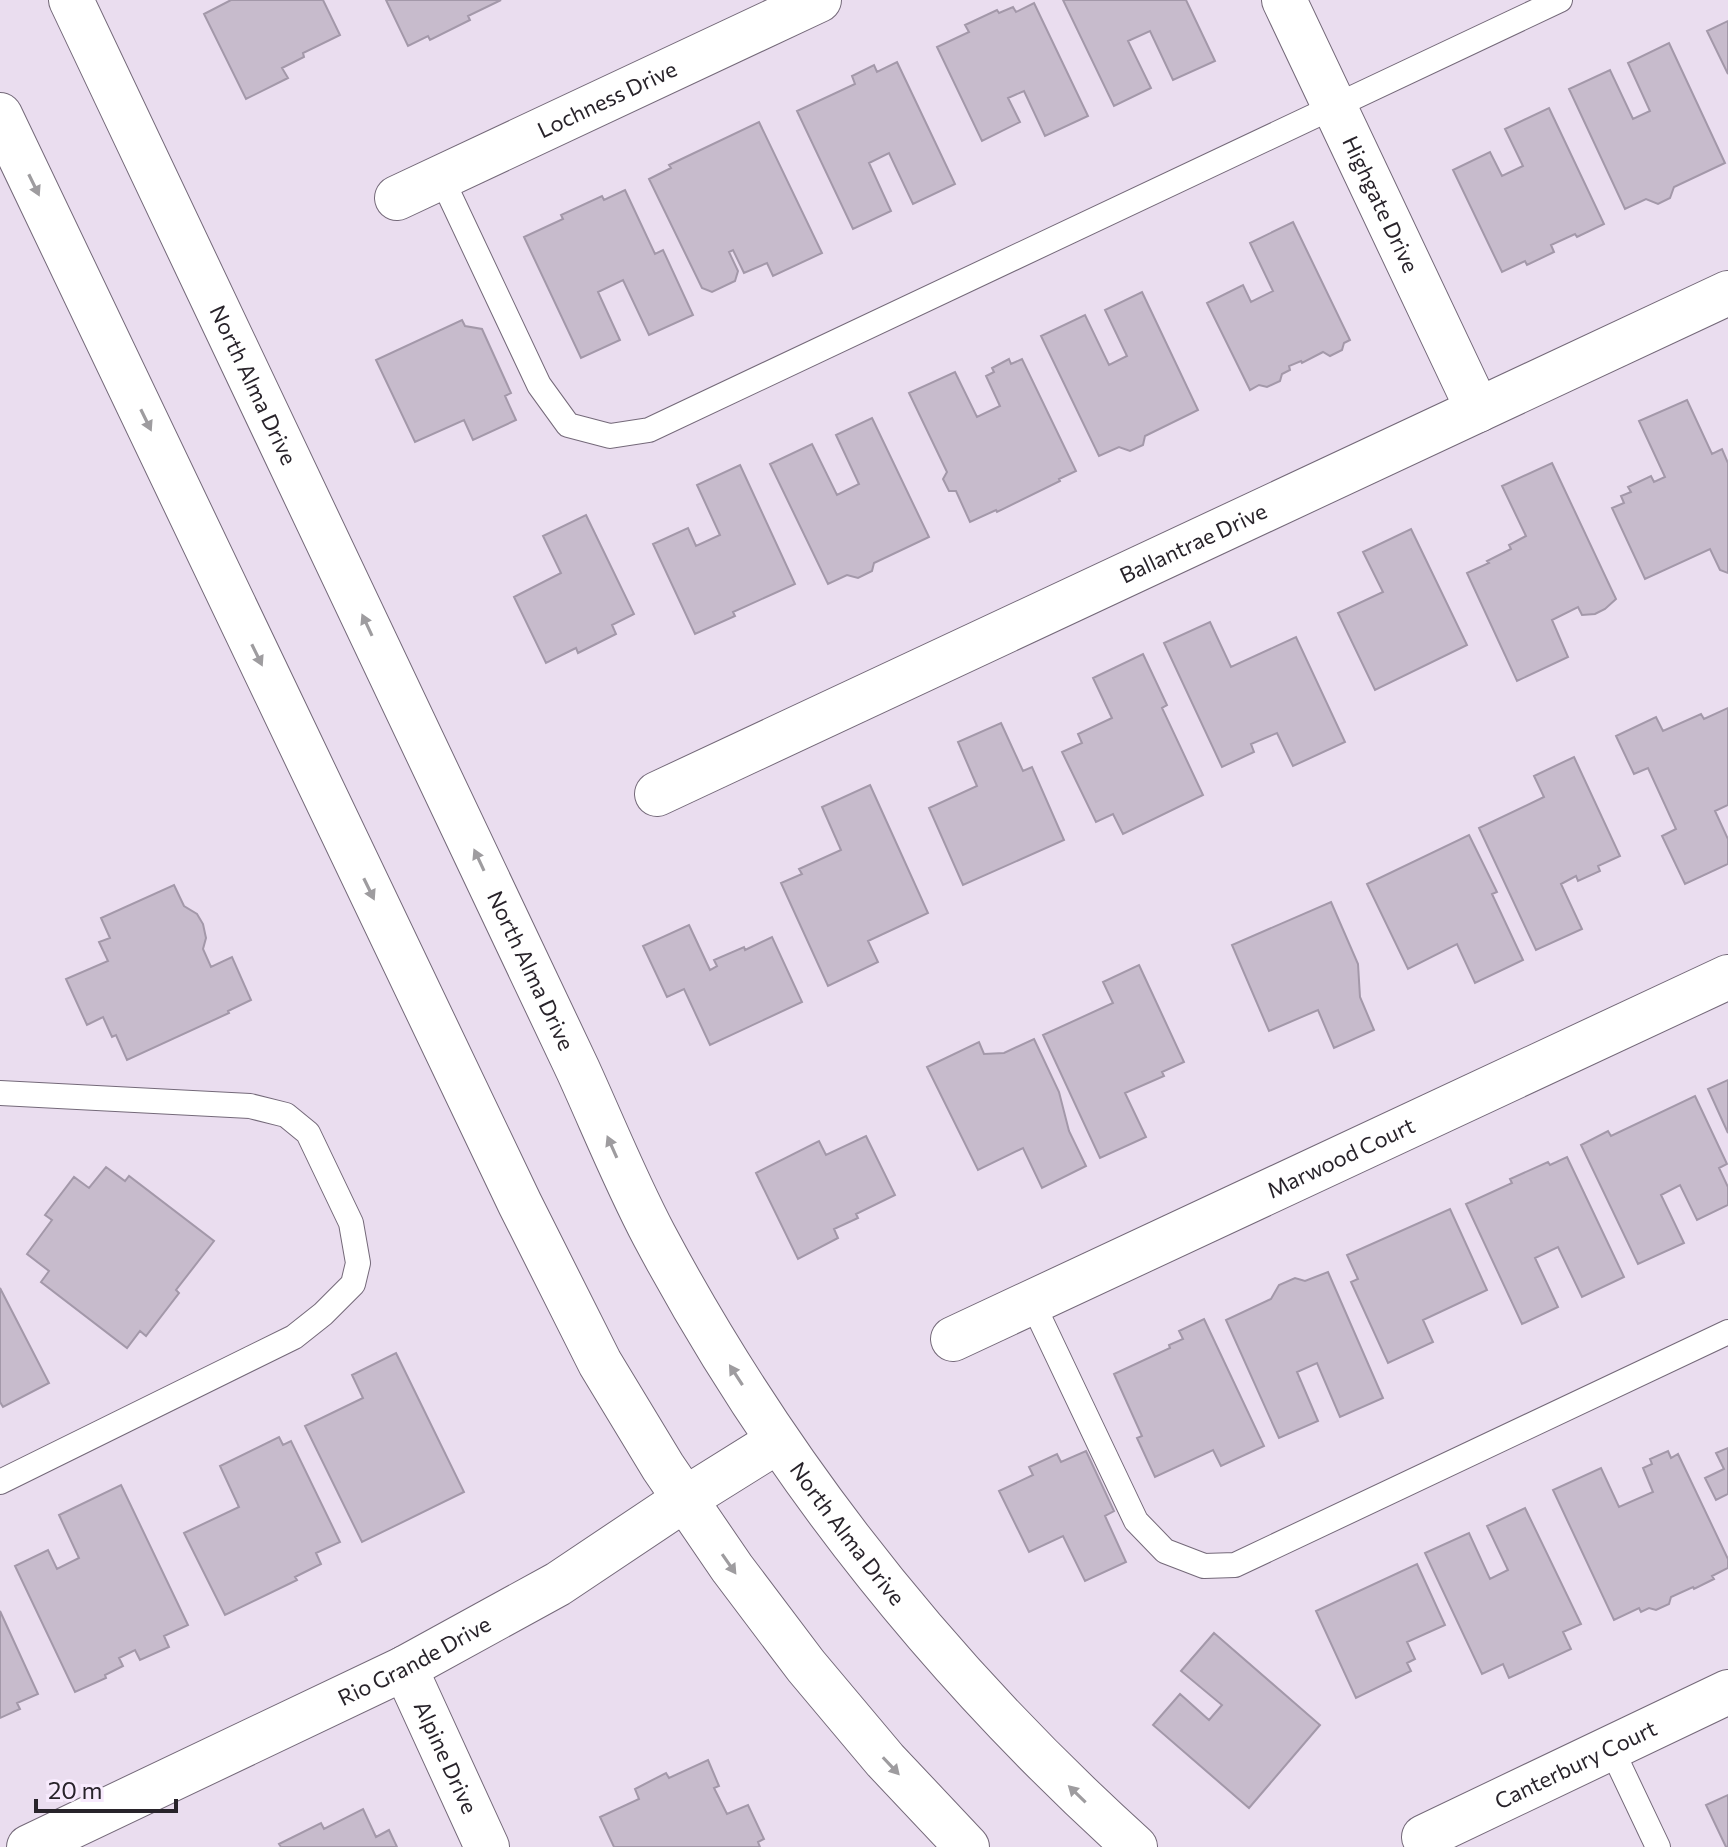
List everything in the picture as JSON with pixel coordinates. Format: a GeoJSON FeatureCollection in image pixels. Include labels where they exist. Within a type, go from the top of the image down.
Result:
{"type":"FeatureCollection","features":[{"type":"Feature","properties":{"kind":"street","name":"North Alma Drive"},"geometry":{"type":"LineString","coordinates":[[71,0],[653,1234],[712,1338],[778,1441],[845,1533],[929,1638],[998,1715],[1135,1847]]}},
{"type":"Feature","properties":{"kind":"street","name":"Lochness Drive"},"geometry":{"type":"LineString","coordinates":[[397,198],[819,0]]}},
{"type":"Feature","properties":{"kind":"street","name":"Highgate Drive"},"geometry":{"type":"LineString","coordinates":[[1284,0],[1478,410]]}},
{"type":"Feature","properties":{"kind":"street"},"geometry":{"type":"LineString","coordinates":[[0,115],[520,1204],[600,1363],[663,1467],[732,1568],[806,1666],[885,1760],[967,1847]]}},
{"type":"Feature","properties":{"kind":"street","name":"Ballantrae Drive"},"geometry":{"type":"LineString","coordinates":[[657,794],[1728,293]]}},
{"type":"Feature","properties":{"kind":"street","name":"Marwood Court"},"geometry":{"type":"LineString","coordinates":[[953,1339],[1728,977]]}},
{"type":"Feature","properties":{"kind":"street","name":"Rio Grande Drive"},"geometry":{"type":"LineString","coordinates":[[29,1847],[405,1668],[558,1584],[778,1441]]}},
{"type":"Feature","properties":{"kind":"street","name":"Alpine Drive"},"geometry":{"type":"LineString","coordinates":[[405,1668],[487,1847]]}},
{"type":"Feature","properties":{"kind":"street","name":"Canterbury Court"},"geometry":{"type":"LineString","coordinates":[[1424,1837],[1728,1692]]}},
{"type":"Feature","properties":{"kind":"lane"},"geometry":{"type":"LineString","coordinates":[[441,177],[539,385],[568,425],[610,436],[649,430],[1560,0]]}},
{"type":"Feature","properties":{"kind":"lane"},"geometry":{"type":"LineString","coordinates":[[0,1093],[250,1106],[286,1115],[308,1133],[351,1223],[358,1263],[353,1284],[294,1337],[0,1482]]}},
{"type":"Feature","properties":{"kind":"lane"},"geometry":{"type":"LineString","coordinates":[[1032,1302],[1136,1521],[1165,1551],[1204,1566],[1235,1565],[1728,1332]]}},
{"type":"Feature","properties":{"kind":"lane"},"geometry":{"type":"LineString","coordinates":[[1611,1748],[1658,1847]]}},
{"type":"Feature","properties":{"kind":"building"},"geometry":{"type":"Polygon","coordinates":[[[231,0],[323,0],[340,35],[303,53],[304,57],[282,68],[288,78],[246,99],[204,14],[231,0]]]}},
{"type":"Feature","properties":{"kind":"building"},"geometry":{"type":"Polygon","coordinates":[[[386,0],[501,0],[430,40],[428,36],[408,46],[386,0]]]}},
{"type":"Feature","properties":{"kind":"building"},"geometry":{"type":"Polygon","coordinates":[[[1063,0],[1186,0],[1215,61],[1173,80],[1150,31],[1128,41],[1151,88],[1114,106],[1063,0]]]}},
{"type":"Feature","properties":{"kind":"building"},"geometry":{"type":"Polygon","coordinates":[[[1034,3],[1088,116],[1045,136],[1024,91],[1008,98],[1020,122],[982,141],[937,47],[969,32],[965,25],[997,10],[999,13],[1013,7],[1016,12],[1034,3]]]}},
{"type":"Feature","properties":{"kind":"building"},"geometry":{"type":"Polygon","coordinates":[[[1728,21],[1728,74],[1707,31],[1728,21]]]}},
{"type":"Feature","properties":{"kind":"building"},"geometry":{"type":"Polygon","coordinates":[[[1669,43],[1725,163],[1674,187],[1670,198],[1658,204],[1646,199],[1625,209],[1569,89],[1610,70],[1633,119],[1650,111],[1628,63],[1669,43]]]}},
{"type":"Feature","properties":{"kind":"building"},"geometry":{"type":"Polygon","coordinates":[[[897,62],[955,184],[913,204],[889,153],[869,163],[891,211],[853,229],[797,111],[855,84],[852,76],[874,65],[877,72],[897,62]]]}},
{"type":"Feature","properties":{"kind":"building"},"geometry":{"type":"Polygon","coordinates":[[[1549,108],[1604,224],[1551,245],[1554,252],[1527,265],[1525,261],[1502,272],[1453,170],[1490,152],[1502,176],[1523,166],[1505,129],[1549,108]]]}},
{"type":"Feature","properties":{"kind":"building"},"geometry":{"type":"Polygon","coordinates":[[[759,122],[822,253],[773,276],[767,263],[744,273],[733,250],[729,252],[738,271],[735,281],[712,292],[702,288],[649,179],[671,168],[669,165],[759,122]]]}},
{"type":"Feature","properties":{"kind":"building"},"geometry":{"type":"Polygon","coordinates":[[[625,190],[655,254],[663,250],[693,315],[649,335],[623,280],[598,292],[620,340],[581,358],[524,237],[563,219],[561,215],[602,196],[604,200],[625,190]]]}},
{"type":"Feature","properties":{"kind":"building"},"geometry":{"type":"Polygon","coordinates":[[[1293,222],[1350,340],[1344,343],[1342,350],[1330,356],[1323,352],[1289,366],[1290,370],[1282,374],[1280,381],[1250,390],[1207,303],[1243,285],[1251,302],[1273,291],[1250,243],[1293,222]]]}},
{"type":"Feature","properties":{"kind":"building"},"geometry":{"type":"Polygon","coordinates":[[[1142,292],[1198,410],[1145,436],[1143,445],[1130,451],[1119,447],[1099,456],[1041,336],[1085,315],[1109,365],[1127,356],[1105,310],[1142,292]]]}},
{"type":"Feature","properties":{"kind":"building"},"geometry":{"type":"Polygon","coordinates":[[[462,320],[465,326],[482,329],[511,393],[505,396],[516,420],[473,440],[464,420],[415,442],[376,360],[462,320]]]}},
{"type":"Feature","properties":{"kind":"building"},"geometry":{"type":"Polygon","coordinates":[[[1009,359],[1011,364],[1022,359],[1076,471],[997,512],[970,522],[956,491],[949,491],[943,479],[947,472],[909,393],[955,372],[977,417],[1000,406],[986,376],[994,372],[992,368],[1009,359]]]}},
{"type":"Feature","properties":{"kind":"building"},"geometry":{"type":"Polygon","coordinates":[[[1687,400],[1712,454],[1722,449],[1728,463],[1728,573],[1720,570],[1710,549],[1645,579],[1612,508],[1624,503],[1621,496],[1631,492],[1628,487],[1651,476],[1654,482],[1665,477],[1639,421],[1687,400]]]}},
{"type":"Feature","properties":{"kind":"building"},"geometry":{"type":"Polygon","coordinates":[[[872,418],[929,537],[874,563],[872,571],[858,578],[847,575],[828,584],[770,464],[812,444],[837,495],[859,484],[836,435],[872,418]]]}},
{"type":"Feature","properties":{"kind":"building"},"geometry":{"type":"Polygon","coordinates":[[[1552,463],[1616,599],[1595,614],[1582,615],[1578,607],[1552,620],[1568,657],[1517,681],[1467,573],[1489,563],[1487,561],[1511,549],[1509,545],[1526,536],[1502,486],[1552,463]]]}},
{"type":"Feature","properties":{"kind":"building"},"geometry":{"type":"Polygon","coordinates":[[[740,465],[795,584],[733,612],[735,616],[695,634],[653,544],[688,528],[696,546],[720,535],[697,485],[740,465]]]}},
{"type":"Feature","properties":{"kind":"building"},"geometry":{"type":"Polygon","coordinates":[[[586,515],[634,614],[612,625],[616,634],[578,653],[576,648],[546,663],[514,597],[561,573],[543,536],[586,515]]]}},
{"type":"Feature","properties":{"kind":"building"},"geometry":{"type":"Polygon","coordinates":[[[1411,529],[1467,645],[1375,690],[1338,613],[1383,592],[1363,552],[1411,529]]]}},
{"type":"Feature","properties":{"kind":"building"},"geometry":{"type":"Polygon","coordinates":[[[1210,622],[1231,667],[1296,637],[1345,742],[1293,766],[1277,733],[1251,744],[1254,752],[1222,767],[1164,643],[1210,622]]]}},
{"type":"Feature","properties":{"kind":"building"},"geometry":{"type":"Polygon","coordinates":[[[1143,654],[1167,705],[1162,708],[1203,795],[1123,834],[1113,814],[1096,822],[1062,752],[1082,743],[1078,734],[1112,718],[1093,678],[1143,654]]]}},
{"type":"Feature","properties":{"kind":"building"},"geometry":{"type":"Polygon","coordinates":[[[1728,708],[1728,805],[1715,811],[1728,839],[1728,864],[1685,884],[1662,836],[1676,829],[1648,768],[1634,774],[1616,736],[1656,717],[1663,731],[1701,714],[1704,719],[1728,708]]]}},
{"type":"Feature","properties":{"kind":"building"},"geometry":{"type":"Polygon","coordinates":[[[1001,723],[1023,771],[1032,767],[1064,840],[963,885],[929,808],[977,786],[958,742],[1001,723]]]}},
{"type":"Feature","properties":{"kind":"building"},"geometry":{"type":"Polygon","coordinates":[[[1574,757],[1620,856],[1598,866],[1600,871],[1578,881],[1576,876],[1561,884],[1582,929],[1536,950],[1479,828],[1544,797],[1534,776],[1574,757]]]}},
{"type":"Feature","properties":{"kind":"building"},"geometry":{"type":"Polygon","coordinates":[[[870,785],[928,913],[868,941],[878,962],[828,986],[781,883],[802,874],[799,869],[841,850],[822,807],[870,785]]]}},
{"type":"Feature","properties":{"kind":"building"},"geometry":{"type":"Polygon","coordinates":[[[1469,835],[1497,892],[1492,894],[1523,960],[1475,983],[1457,944],[1408,969],[1367,884],[1469,835]]]}},
{"type":"Feature","properties":{"kind":"building"},"geometry":{"type":"Polygon","coordinates":[[[174,885],[184,906],[197,914],[203,924],[206,938],[203,949],[211,967],[232,957],[251,1000],[127,1060],[116,1035],[112,1037],[103,1017],[87,1025],[66,979],[108,961],[99,942],[110,938],[101,918],[174,885]]]}},
{"type":"Feature","properties":{"kind":"building"},"geometry":{"type":"Polygon","coordinates":[[[1331,902],[1358,964],[1360,997],[1374,1030],[1334,1048],[1318,1010],[1269,1031],[1232,945],[1331,902]]]}},
{"type":"Feature","properties":{"kind":"building"},"geometry":{"type":"Polygon","coordinates":[[[689,925],[710,970],[717,966],[714,960],[772,937],[802,1002],[710,1045],[684,989],[667,997],[643,946],[689,925]]]}},
{"type":"Feature","properties":{"kind":"building"},"geometry":{"type":"Polygon","coordinates":[[[1139,965],[1184,1062],[1162,1072],[1164,1076],[1125,1093],[1146,1137],[1100,1158],[1043,1035],[1113,1003],[1103,982],[1139,965]]]}},
{"type":"Feature","properties":{"kind":"building"},"geometry":{"type":"Polygon","coordinates":[[[1034,1039],[1059,1092],[1069,1131],[1086,1166],[1042,1188],[1023,1148],[978,1170],[927,1067],[979,1042],[984,1054],[1004,1053],[1034,1039]]]}},
{"type":"Feature","properties":{"kind":"building"},"geometry":{"type":"Polygon","coordinates":[[[1728,1080],[1728,1133],[1708,1089],[1728,1080]]]}},
{"type":"Feature","properties":{"kind":"building"},"geometry":{"type":"Polygon","coordinates":[[[1695,1096],[1727,1164],[1719,1168],[1728,1187],[1728,1205],[1697,1220],[1680,1185],[1661,1195],[1684,1243],[1638,1264],[1581,1145],[1608,1131],[1611,1136],[1695,1096]]]}},
{"type":"Feature","properties":{"kind":"building"},"geometry":{"type":"Polygon","coordinates":[[[866,1136],[895,1195],[856,1214],[858,1218],[834,1229],[838,1238],[798,1259],[756,1173],[819,1141],[826,1155],[866,1136]]]}},
{"type":"Feature","properties":{"kind":"building"},"geometry":{"type":"Polygon","coordinates":[[[1567,1157],[1624,1277],[1582,1297],[1558,1247],[1535,1258],[1558,1307],[1522,1324],[1466,1204],[1512,1183],[1510,1179],[1567,1157]]]}},
{"type":"Feature","properties":{"kind":"building"},"geometry":{"type":"Polygon","coordinates":[[[106,1167],[125,1181],[129,1176],[214,1241],[146,1336],[140,1331],[127,1348],[41,1282],[49,1271],[27,1254],[52,1220],[45,1215],[74,1177],[89,1188],[106,1167]]]}},
{"type":"Feature","properties":{"kind":"building"},"geometry":{"type":"Polygon","coordinates":[[[1450,1209],[1487,1290],[1423,1320],[1433,1342],[1388,1363],[1351,1282],[1358,1279],[1347,1255],[1450,1209]]]}},
{"type":"Feature","properties":{"kind":"building"},"geometry":{"type":"Polygon","coordinates":[[[1328,1272],[1383,1398],[1340,1417],[1317,1363],[1297,1372],[1318,1421],[1279,1438],[1226,1320],[1271,1299],[1279,1285],[1295,1278],[1305,1281],[1328,1272]]]}},
{"type":"Feature","properties":{"kind":"building"},"geometry":{"type":"Polygon","coordinates":[[[0,1288],[49,1383],[3,1407],[0,1402],[0,1288]]]}},
{"type":"Feature","properties":{"kind":"building"},"geometry":{"type":"Polygon","coordinates":[[[1204,1319],[1264,1446],[1221,1466],[1213,1450],[1155,1477],[1137,1438],[1142,1436],[1114,1374],[1170,1348],[1169,1345],[1183,1339],[1179,1331],[1204,1319]]]}},
{"type":"Feature","properties":{"kind":"building"},"geometry":{"type":"Polygon","coordinates":[[[396,1353],[464,1492],[362,1542],[305,1426],[363,1398],[352,1375],[396,1353]]]}},
{"type":"Feature","properties":{"kind":"building"},"geometry":{"type":"Polygon","coordinates":[[[279,1437],[283,1445],[291,1441],[340,1542],[316,1553],[321,1564],[295,1577],[297,1580],[225,1615],[184,1533],[239,1507],[220,1466],[279,1437]]]}},
{"type":"Feature","properties":{"kind":"building"},"geometry":{"type":"Polygon","coordinates":[[[1728,1448],[1728,1494],[1716,1500],[1705,1478],[1724,1469],[1716,1453],[1728,1448]]]}},
{"type":"Feature","properties":{"kind":"building"},"geometry":{"type":"Polygon","coordinates":[[[1086,1451],[1114,1511],[1105,1516],[1126,1562],[1085,1581],[1063,1536],[1029,1552],[999,1491],[1033,1475],[1029,1467],[1057,1454],[1061,1462],[1086,1451]]]}},
{"type":"Feature","properties":{"kind":"building"},"geometry":{"type":"Polygon","coordinates":[[[1668,1451],[1671,1458],[1678,1454],[1728,1559],[1728,1568],[1712,1576],[1714,1579],[1671,1597],[1669,1604],[1656,1610],[1649,1608],[1641,1612],[1639,1608],[1614,1620],[1553,1490],[1601,1468],[1619,1507],[1653,1492],[1643,1468],[1652,1464],[1650,1459],[1668,1451]]]}},
{"type":"Feature","properties":{"kind":"building"},"geometry":{"type":"Polygon","coordinates":[[[121,1485],[188,1625],[164,1636],[169,1647],[140,1660],[135,1650],[119,1658],[123,1666],[105,1675],[106,1678],[75,1692],[15,1566],[48,1550],[57,1569],[79,1558],[59,1515],[121,1485]]]}},
{"type":"Feature","properties":{"kind":"building"},"geometry":{"type":"Polygon","coordinates":[[[1525,1508],[1581,1624],[1563,1632],[1571,1649],[1509,1678],[1503,1664],[1482,1674],[1425,1553],[1469,1533],[1490,1579],[1508,1570],[1487,1526],[1525,1508]]]}},
{"type":"Feature","properties":{"kind":"building"},"geometry":{"type":"Polygon","coordinates":[[[1417,1564],[1445,1625],[1407,1642],[1415,1659],[1407,1663],[1411,1671],[1356,1698],[1316,1611],[1417,1564]]]}},
{"type":"Feature","properties":{"kind":"building"},"geometry":{"type":"Polygon","coordinates":[[[0,1611],[38,1694],[17,1703],[20,1709],[0,1718],[0,1611]]]}},
{"type":"Feature","properties":{"kind":"building"},"geometry":{"type":"Polygon","coordinates":[[[1214,1633],[1320,1725],[1249,1808],[1153,1725],[1180,1694],[1209,1720],[1222,1705],[1181,1671],[1214,1633]]]}},
{"type":"Feature","properties":{"kind":"building"},"geometry":{"type":"Polygon","coordinates":[[[708,1760],[719,1786],[714,1788],[727,1814],[748,1805],[764,1839],[758,1842],[760,1847],[614,1847],[600,1817],[639,1799],[635,1789],[666,1773],[669,1778],[708,1760]]]}},
{"type":"Feature","properties":{"kind":"building"},"geometry":{"type":"Polygon","coordinates":[[[1728,1795],[1728,1847],[1726,1847],[1706,1805],[1728,1795]]]}},
{"type":"Feature","properties":{"kind":"building"},"geometry":{"type":"Polygon","coordinates":[[[363,1809],[376,1837],[389,1830],[397,1847],[281,1847],[279,1844],[321,1823],[324,1829],[363,1809]]]}}]}
